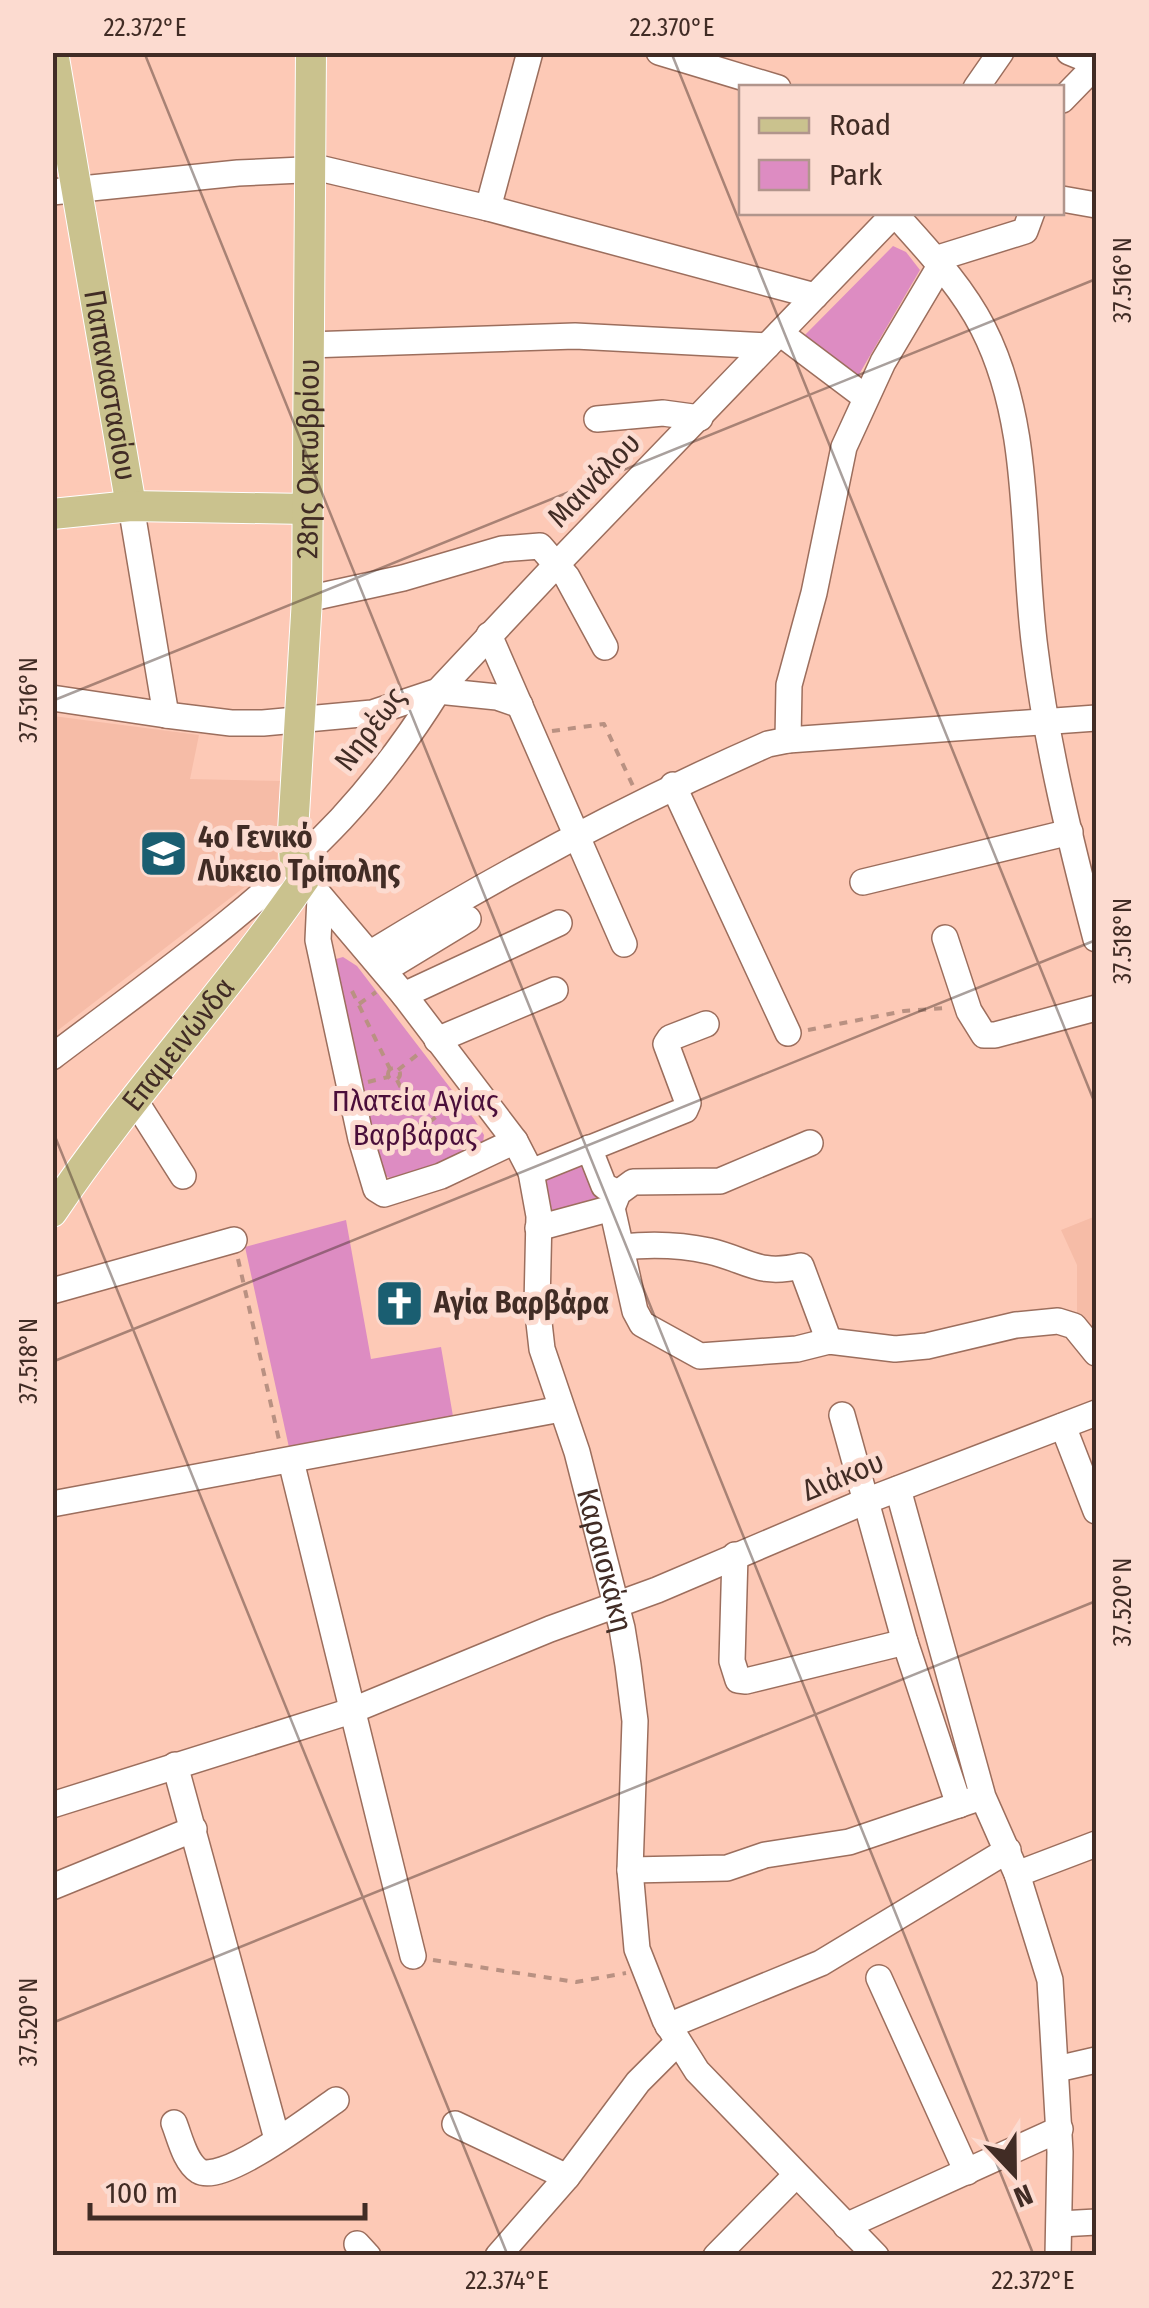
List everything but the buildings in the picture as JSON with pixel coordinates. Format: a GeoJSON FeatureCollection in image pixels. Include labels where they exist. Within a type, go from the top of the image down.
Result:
{"type":"FeatureCollection","features":[{"type":"Feature","properties":{"kind":"main road","name":"Παπαναστασίου"},"geometry":{"type":"LineString","coordinates":[[52,52],[63,191],[131,506]]}},
{"type":"Feature","properties":{"kind":"main road","name":"28ης Οκτωβρίου"},"geometry":{"type":"LineString","coordinates":[[307,880],[293,830],[306,599],[311,52]]}},
{"type":"Feature","properties":{"kind":"main road"},"geometry":{"type":"LineString","coordinates":[[52,514],[131,506],[307,510]]}},
{"type":"Feature","properties":{"kind":"main road","name":"Επαμεινώνδα"},"geometry":{"type":"LineString","coordinates":[[52,1212],[99,1142],[307,880]]}},
{"type":"Feature","properties":{"kind":"street"},"geometry":{"type":"LineString","coordinates":[[488,208],[530,52]]}},
{"type":"Feature","properties":{"kind":"street"},"geometry":{"type":"LineString","coordinates":[[658,52],[768,85]]}},
{"type":"Feature","properties":{"kind":"street"},"geometry":{"type":"LineString","coordinates":[[978,85],[1001,52]]}},
{"type":"Feature","properties":{"kind":"street"},"geometry":{"type":"LineString","coordinates":[[1064,98],[1096,64],[1070,52]]}},
{"type":"Feature","properties":{"kind":"street"},"geometry":{"type":"LineString","coordinates":[[63,191],[312,168],[488,208],[814,296]]}},
{"type":"Feature","properties":{"kind":"street"},"geometry":{"type":"LineString","coordinates":[[1064,198],[1096,206]]}},
{"type":"Feature","properties":{"kind":"street","name":"Μαινάλου"},"geometry":{"type":"LineString","coordinates":[[438,692],[894,215]]}},
{"type":"Feature","properties":{"kind":"street"},"geometry":{"type":"LineString","coordinates":[[898,215],[938,262],[982,326],[1010,399],[1046,722],[1070,832],[1089,880],[1096,939]]}},
{"type":"Feature","properties":{"kind":"street"},"geometry":{"type":"LineString","coordinates":[[788,740],[787,698],[795,658],[814,593],[844,447],[866,397],[938,262],[1025,232],[1031,215]]}},
{"type":"Feature","properties":{"kind":"street"},"geometry":{"type":"LineString","coordinates":[[308,345],[574,336],[774,340],[866,397]]}},
{"type":"Feature","properties":{"kind":"street"},"geometry":{"type":"LineString","coordinates":[[597,418],[662,413],[700,418]]}},
{"type":"Feature","properties":{"kind":"street","name":"Παπαναστασίου"},"geometry":{"type":"LineString","coordinates":[[131,506],[166,716]]}},
{"type":"Feature","properties":{"kind":"street"},"geometry":{"type":"LineString","coordinates":[[306,599],[524,545],[544,548],[558,563],[605,647]]}},
{"type":"Feature","properties":{"kind":"street"},"geometry":{"type":"LineString","coordinates":[[490,634],[624,944]]}},
{"type":"Feature","properties":{"kind":"street"},"geometry":{"type":"LineString","coordinates":[[52,698],[231,723],[372,713],[438,692]]}},
{"type":"Feature","properties":{"kind":"street","name":"Νηρέως"},"geometry":{"type":"LineString","coordinates":[[52,1056],[307,880],[343,816],[414,729],[438,692],[497,698],[520,705]]}},
{"type":"Feature","properties":{"kind":"street"},"geometry":{"type":"LineString","coordinates":[[388,975],[445,907],[673,785],[768,744],[1096,718]]}},
{"type":"Feature","properties":{"kind":"street"},"geometry":{"type":"LineString","coordinates":[[673,785],[788,1033]]}},
{"type":"Feature","properties":{"kind":"street"},"geometry":{"type":"LineString","coordinates":[[863,882],[1070,832]]}},
{"type":"Feature","properties":{"kind":"street"},"geometry":{"type":"LineString","coordinates":[[307,880],[373,1184],[384,1194],[440,1176],[514,1141]]}},
{"type":"Feature","properties":{"kind":"street","name":"Καραισκάκη"},"geometry":{"type":"LineString","coordinates":[[307,880],[388,975],[514,1141],[536,1188],[540,1336],[577,1452],[616,1606],[635,1721],[630,1870],[633,1920],[642,1967],[672,2034],[698,2071],[876,2256]]}},
{"type":"Feature","properties":{"kind":"street"},"geometry":{"type":"LineString","coordinates":[[320,946],[338,917]]}},
{"type":"Feature","properties":{"kind":"street"},"geometry":{"type":"LineString","coordinates":[[388,975],[468,919]]}},
{"type":"Feature","properties":{"kind":"street"},"geometry":{"type":"LineString","coordinates":[[388,975],[559,923]]}},
{"type":"Feature","properties":{"kind":"street"},"geometry":{"type":"LineString","coordinates":[[945,938],[969,1011],[984,1035],[995,1036],[1096,1008]]}},
{"type":"Feature","properties":{"kind":"street"},"geometry":{"type":"LineString","coordinates":[[437,1040],[555,990]]}},
{"type":"Feature","properties":{"kind":"street"},"geometry":{"type":"LineString","coordinates":[[531,1172],[685,1110],[688,1103],[666,1044],[670,1038],[706,1024]]}},
{"type":"Feature","properties":{"kind":"street"},"geometry":{"type":"LineString","coordinates":[[134,1099],[183,1176]]}},
{"type":"Feature","properties":{"kind":"street"},"geometry":{"type":"LineString","coordinates":[[538,1228],[615,1200],[633,1182],[720,1182],[810,1143]]}},
{"type":"Feature","properties":{"kind":"street"},"geometry":{"type":"LineString","coordinates":[[590,1148],[604,1186],[615,1200],[635,1310],[642,1324],[700,1356],[797,1349],[829,1340],[895,1349],[927,1346],[1058,1321],[1074,1326],[1096,1353]]}},
{"type":"Feature","properties":{"kind":"street"},"geometry":{"type":"LineString","coordinates":[[52,1292],[234,1240]]}},
{"type":"Feature","properties":{"kind":"street"},"geometry":{"type":"LineString","coordinates":[[622,1247],[709,1251],[760,1270],[801,1266],[829,1340]]}},
{"type":"Feature","properties":{"kind":"street"},"geometry":{"type":"LineString","coordinates":[[52,1504],[561,1409]]}},
{"type":"Feature","properties":{"kind":"street","name":"Διάκου"},"geometry":{"type":"LineString","coordinates":[[52,1804],[350,1711],[1096,1413]]}},
{"type":"Feature","properties":{"kind":"street"},"geometry":{"type":"LineString","coordinates":[[842,1415],[905,1642],[971,1801],[1012,1862],[1048,1969],[1060,2129],[1058,2256]]}},
{"type":"Feature","properties":{"kind":"street"},"geometry":{"type":"LineString","coordinates":[[1063,1426],[1096,1511]]}},
{"type":"Feature","properties":{"kind":"street"},"geometry":{"type":"LineString","coordinates":[[287,1462],[414,1956]]}},
{"type":"Feature","properties":{"kind":"street"},"geometry":{"type":"LineString","coordinates":[[898,1489],[971,1801]]}},
{"type":"Feature","properties":{"kind":"street"},"geometry":{"type":"LineString","coordinates":[[735,1555],[732,1661],[738,1680],[784,1673],[905,1642]]}},
{"type":"Feature","properties":{"kind":"street"},"geometry":{"type":"LineString","coordinates":[[176,1765],[277,2139]]}},
{"type":"Feature","properties":{"kind":"street"},"geometry":{"type":"LineString","coordinates":[[630,1870],[728,1868],[765,1856],[849,1842],[971,1801]]}},
{"type":"Feature","properties":{"kind":"street"},"geometry":{"type":"LineString","coordinates":[[52,1887],[194,1829]]}},
{"type":"Feature","properties":{"kind":"street"},"geometry":{"type":"LineString","coordinates":[[507,2252],[672,2034],[821,1963],[1012,1862],[1096,1844]]}},
{"type":"Feature","properties":{"kind":"street"},"geometry":{"type":"LineString","coordinates":[[879,1978],[967,2172]]}},
{"type":"Feature","properties":{"kind":"street"},"geometry":{"type":"LineString","coordinates":[[1057,2069],[1096,2060]]}},
{"type":"Feature","properties":{"kind":"street"},"geometry":{"type":"LineString","coordinates":[[174,2122],[190,2162],[206,2174],[226,2170],[336,2100]]}},
{"type":"Feature","properties":{"kind":"street"},"geometry":{"type":"LineString","coordinates":[[455,2124],[567,2177]]}},
{"type":"Feature","properties":{"kind":"street"},"geometry":{"type":"LineString","coordinates":[[846,2226],[1060,2129]]}},
{"type":"Feature","properties":{"kind":"street"},"geometry":{"type":"LineString","coordinates":[[716,2256],[796,2175]]}},
{"type":"Feature","properties":{"kind":"street"},"geometry":{"type":"LineString","coordinates":[[1060,2224],[1096,2222]]}},
{"type":"Feature","properties":{"kind":"path"},"geometry":{"type":"LineString","coordinates":[[533,734],[604,724],[640,802]]}},
{"type":"Feature","properties":{"kind":"path"},"geometry":{"type":"LineString","coordinates":[[333,1011],[359,1004],[388,975]]}},
{"type":"Feature","properties":{"kind":"path"},"geometry":{"type":"LineString","coordinates":[[352,991],[390,1069],[389,1078],[397,1080]]}},
{"type":"Feature","properties":{"kind":"path"},"geometry":{"type":"LineString","coordinates":[[788,1033],[904,1011],[969,1011]]}},
{"type":"Feature","properties":{"kind":"path"},"geometry":{"type":"LineString","coordinates":[[390,1069],[398,1070],[437,1040]]}},
{"type":"Feature","properties":{"kind":"path"},"geometry":{"type":"LineString","coordinates":[[397,1080],[398,1070]]}},
{"type":"Feature","properties":{"kind":"path"},"geometry":{"type":"LineString","coordinates":[[397,1080],[427,1140]]}},
{"type":"Feature","properties":{"kind":"path"},"geometry":{"type":"LineString","coordinates":[[362,1145],[421,1130],[473,1087]]}},
{"type":"Feature","properties":{"kind":"path"},"geometry":{"type":"LineString","coordinates":[[234,1240],[287,1462]]}},
{"type":"Feature","properties":{"kind":"path"},"geometry":{"type":"LineString","coordinates":[[414,1956],[576,1982],[642,1967]]}},
{"type":"Feature","properties":{"kind":"shaded area"},"geometry":{"type":"Polygon","coordinates":[[[53,716],[199,735],[190,779],[281,781],[277,862],[53,1034],[53,716]]]}},
{"type":"Feature","properties":{"kind":"shaded area"},"geometry":{"type":"Polygon","coordinates":[[[1096,1216],[1096,1336],[1077,1314],[1077,1265],[1061,1230],[1096,1216]]]}},
{"type":"Feature","properties":{"kind":"green space"},"geometry":{"type":"Polygon","coordinates":[[[893,246],[906,252],[920,270],[854,383],[799,341],[893,246]]]}},
{"type":"Feature","properties":{"kind":"green space","name":"Πλατεία Αγίας Βαρβάρας"},"geometry":{"type":"Polygon","coordinates":[[[343,957],[357,966],[474,1119],[484,1135],[483,1143],[442,1163],[392,1179],[381,1174],[336,968],[336,959],[343,957]]]}},
{"type":"Feature","properties":{"kind":"green space"},"geometry":{"type":"Polygon","coordinates":[[[586,1159],[602,1195],[600,1201],[557,1216],[550,1209],[543,1174],[586,1159]]]}},
{"type":"Feature","properties":{"kind":"green space"},"geometry":{"type":"Polygon","coordinates":[[[346,1220],[371,1359],[441,1347],[454,1422],[290,1452],[245,1247],[346,1220]]]}},
{"type":"Feature","properties":{"kind":"place","name":"4ο Γενικό Λύκειο Τρίπολης"},"geometry":{"type":"Point","coordinates":[163,854]}},
{"type":"Feature","properties":{"kind":"place","name":"Αγία Βαρβάρα"},"geometry":{"type":"Point","coordinates":[399,1303]}}]}
